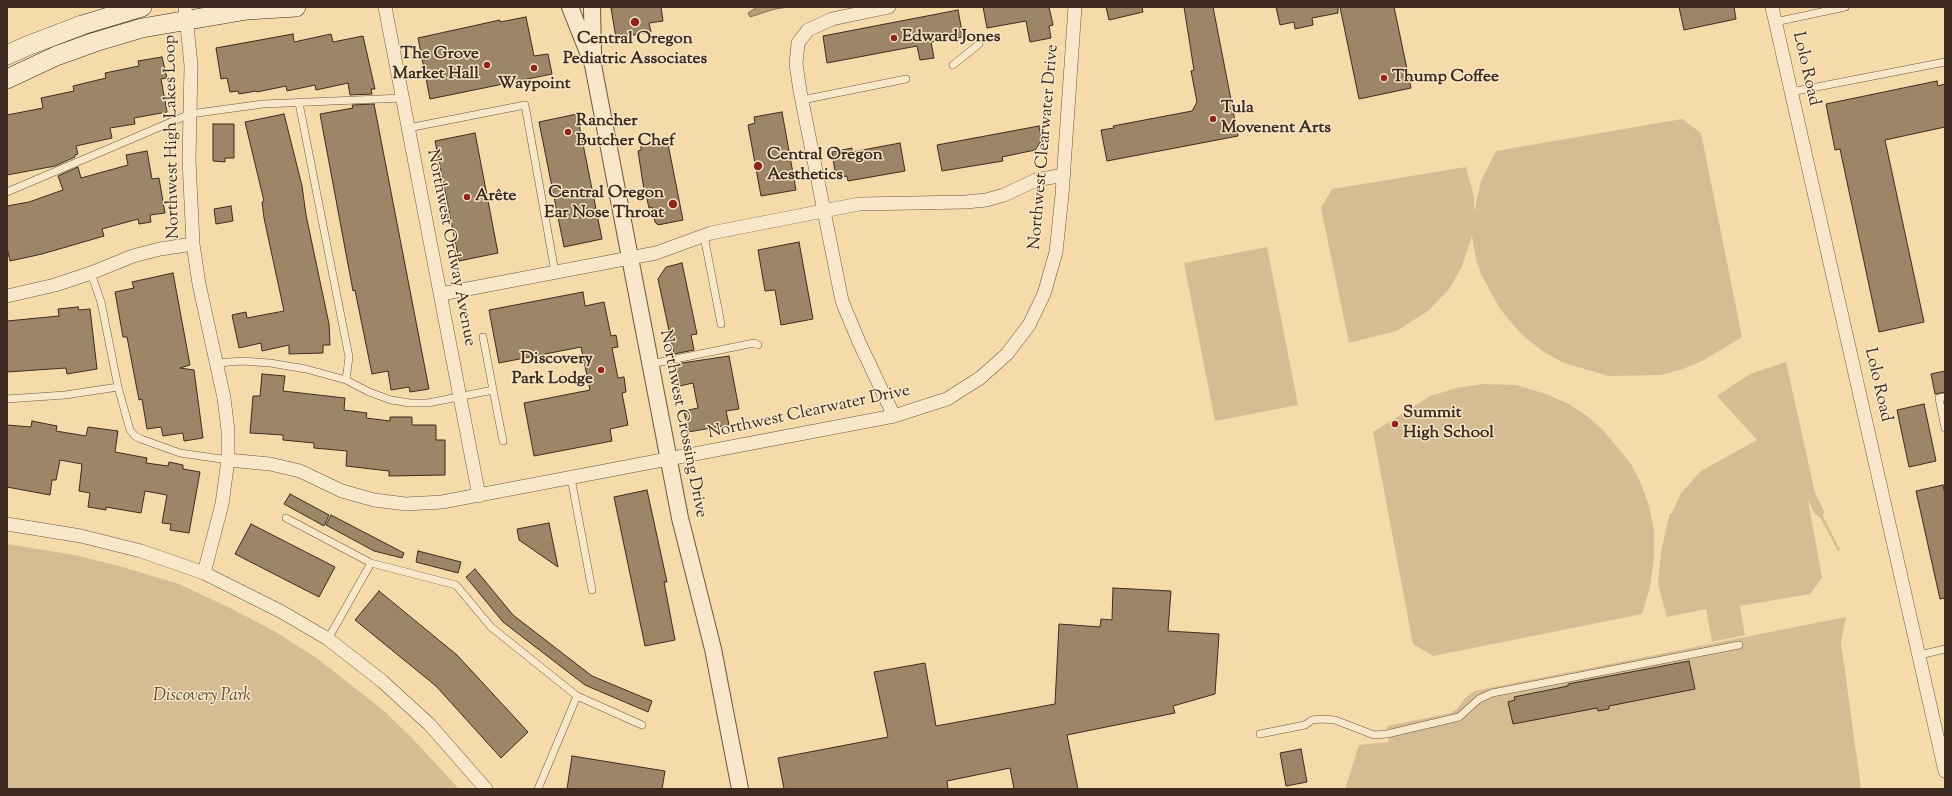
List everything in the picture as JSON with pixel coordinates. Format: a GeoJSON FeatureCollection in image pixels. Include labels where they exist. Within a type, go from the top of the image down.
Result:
{"type":"FeatureCollection","features":[{"type":"Feature","properties":{"kind":"main road"},"geometry":{"type":"LineString","coordinates":[[7,55],[82,25],[142,7]]}},
{"type":"Feature","properties":{"kind":"main road"},"geometry":{"type":"LineString","coordinates":[[7,79],[56,56],[186,13],[296,7]]}},
{"type":"Feature","properties":{"kind":"street","name":"Northwest Ordway Avenue"},"geometry":{"type":"LineString","coordinates":[[385,7],[479,496]]}},
{"type":"Feature","properties":{"kind":"street","name":"Northwest Crossing Drive"},"geometry":{"type":"LineString","coordinates":[[570,7],[593,65]]}},
{"type":"Feature","properties":{"kind":"street","name":"Northwest Crossing Drive"},"geometry":{"type":"LineString","coordinates":[[592,7],[593,65],[670,459],[680,518],[713,649],[740,789]]}},
{"type":"Feature","properties":{"kind":"street"},"geometry":{"type":"LineString","coordinates":[[889,7],[832,19],[808,30],[798,43],[796,64],[842,300],[859,342],[894,416]]}},
{"type":"Feature","properties":{"kind":"street","name":"Northwest Clearwater Drive"},"geometry":{"type":"LineString","coordinates":[[228,460],[270,464],[300,471],[342,491],[374,500],[406,504],[442,502],[894,416],[947,399],[980,378],[1007,354],[1029,325],[1044,294],[1056,252],[1064,175],[1075,7]]}},
{"type":"Feature","properties":{"kind":"street","name":"Lolo Road"},"geometry":{"type":"LineString","coordinates":[[1772,7],[1920,655],[1945,771]]}},
{"type":"Feature","properties":{"kind":"street","name":"Northwest High Lakes Loop"},"geometry":{"type":"LineString","coordinates":[[186,13],[191,65],[189,160],[193,244],[199,284],[224,398],[228,431],[228,460],[222,504],[204,572]]}},
{"type":"Feature","properties":{"kind":"street"},"geometry":{"type":"LineString","coordinates":[[441,294],[656,253],[704,236],[825,210],[859,204],[966,202],[986,200],[1004,195],[1036,180],[1064,175]]}},
{"type":"Feature","properties":{"kind":"street"},"geometry":{"type":"LineString","coordinates":[[7,296],[55,285],[91,273],[133,256],[160,249],[193,244]]}},
{"type":"Feature","properties":{"kind":"street"},"geometry":{"type":"LineString","coordinates":[[7,524],[81,536],[141,551],[204,572],[282,612],[328,639],[382,681],[430,725],[486,789]]}},
{"type":"Feature","properties":{"kind":"lane"},"geometry":{"type":"LineString","coordinates":[[1776,22],[1845,7]]}},
{"type":"Feature","properties":{"kind":"lane"},"geometry":{"type":"LineString","coordinates":[[953,65],[979,44]]}},
{"type":"Feature","properties":{"kind":"lane"},"geometry":{"type":"LineString","coordinates":[[1791,92],[1945,62]]}},
{"type":"Feature","properties":{"kind":"lane"},"geometry":{"type":"LineString","coordinates":[[802,100],[906,79]]}},
{"type":"Feature","properties":{"kind":"lane"},"geometry":{"type":"LineString","coordinates":[[7,192],[190,114],[263,104],[403,98]]}},
{"type":"Feature","properties":{"kind":"lane"},"geometry":{"type":"LineString","coordinates":[[299,103],[349,357],[346,380]]}},
{"type":"Feature","properties":{"kind":"lane"},"geometry":{"type":"LineString","coordinates":[[408,128],[525,105],[555,272]]}},
{"type":"Feature","properties":{"kind":"lane"},"geometry":{"type":"LineString","coordinates":[[704,236],[721,324]]}},
{"type":"Feature","properties":{"kind":"lane"},"geometry":{"type":"LineString","coordinates":[[91,273],[101,302],[126,423],[135,436],[180,453],[228,460]]}},
{"type":"Feature","properties":{"kind":"lane"},"geometry":{"type":"LineString","coordinates":[[483,337],[504,441]]}},
{"type":"Feature","properties":{"kind":"lane"},"geometry":{"type":"LineString","coordinates":[[651,364],[754,343],[758,345]]}},
{"type":"Feature","properties":{"kind":"lane"},"geometry":{"type":"LineString","coordinates":[[217,363],[270,363],[306,369],[346,380],[369,392],[391,400],[410,403],[428,403],[493,390]]}},
{"type":"Feature","properties":{"kind":"lane"},"geometry":{"type":"LineString","coordinates":[[7,399],[65,395],[118,387]]}},
{"type":"Feature","properties":{"kind":"lane"},"geometry":{"type":"LineString","coordinates":[[1945,397],[1939,398],[1945,428]]}},
{"type":"Feature","properties":{"kind":"lane"},"geometry":{"type":"LineString","coordinates":[[571,478],[592,590]]}},
{"type":"Feature","properties":{"kind":"lane"},"geometry":{"type":"LineString","coordinates":[[286,518],[371,563],[456,585],[491,627],[577,696],[642,725]]}},
{"type":"Feature","properties":{"kind":"lane"},"geometry":{"type":"LineString","coordinates":[[328,639],[371,563]]}},
{"type":"Feature","properties":{"kind":"lane"},"geometry":{"type":"LineString","coordinates":[[1260,734],[1304,725],[1312,720],[1321,719],[1334,720],[1374,735],[1387,734],[1459,717],[1480,699],[1492,693],[1739,645]]}},
{"type":"Feature","properties":{"kind":"lane"},"geometry":{"type":"LineString","coordinates":[[1920,655],[1945,649]]}},
{"type":"Feature","properties":{"kind":"lane"},"geometry":{"type":"LineString","coordinates":[[538,789],[577,696]]}},
{"type":"Feature","properties":{"kind":"green space"},"geometry":{"type":"Polygon","coordinates":[[[1682,119],[1701,133],[1742,337],[1704,360],[1683,369],[1661,375],[1609,376],[1564,363],[1544,352],[1522,335],[1500,309],[1481,274],[1476,259],[1472,236],[1462,266],[1449,289],[1428,311],[1396,331],[1349,343],[1321,208],[1332,189],[1466,167],[1474,197],[1474,212],[1481,181],[1496,151],[1682,119]]]}},
{"type":"Feature","properties":{"kind":"green space"},"geometry":{"type":"Polygon","coordinates":[[[1267,247],[1298,405],[1215,421],[1184,263],[1267,247]]]}},
{"type":"Feature","properties":{"kind":"green space"},"geometry":{"type":"Polygon","coordinates":[[[1786,362],[1815,493],[1824,511],[1823,516],[1840,550],[1838,551],[1820,517],[1815,514],[1808,500],[1822,578],[1810,594],[1740,606],[1745,635],[1712,642],[1706,609],[1667,617],[1658,584],[1661,551],[1670,513],[1672,513],[1681,493],[1701,471],[1757,440],[1717,396],[1750,374],[1786,362]]]}},
{"type":"Feature","properties":{"kind":"green space"},"geometry":{"type":"Polygon","coordinates":[[[1482,384],[1516,385],[1546,394],[1569,404],[1587,416],[1602,429],[1631,464],[1641,484],[1649,506],[1654,531],[1654,558],[1650,587],[1642,614],[1433,656],[1413,644],[1373,432],[1430,396],[1457,388],[1482,384]]]}},
{"type":"Feature","properties":{"kind":"green space","name":"Discovery Park"},"geometry":{"type":"Polygon","coordinates":[[[7,544],[74,555],[119,566],[179,584],[276,632],[318,659],[384,711],[412,738],[459,789],[7,789],[7,544]]]}},
{"type":"Feature","properties":{"kind":"green space"},"geometry":{"type":"Polygon","coordinates":[[[1846,617],[1841,642],[1861,789],[1346,789],[1359,745],[1389,742],[1387,726],[1451,713],[1458,708],[1465,698],[1474,691],[1846,617]]]}},
{"type":"Feature","properties":{"kind":"shaded area"},"geometry":{"type":"Polygon","coordinates":[[[757,7],[788,7],[775,9],[750,17],[748,13],[757,7]]]}},
{"type":"Feature","properties":{"kind":"building","name":"Central Oregon Pediatric Associates"},"geometry":{"type":"Polygon","coordinates":[[[661,7],[663,21],[649,23],[651,32],[616,38],[611,8],[661,7]]]}},
{"type":"Feature","properties":{"kind":"building"},"geometry":{"type":"Polygon","coordinates":[[[983,7],[1049,7],[1053,25],[1049,26],[1051,38],[1030,42],[1026,21],[987,28],[983,7]]]}},
{"type":"Feature","properties":{"kind":"building"},"geometry":{"type":"Polygon","coordinates":[[[1106,7],[1142,7],[1143,12],[1109,20],[1106,7]]]}},
{"type":"Feature","properties":{"kind":"building"},"geometry":{"type":"Polygon","coordinates":[[[1184,7],[1213,7],[1238,136],[1107,161],[1101,130],[1114,128],[1113,126],[1192,111],[1197,102],[1191,71],[1194,70],[1184,7]]]}},
{"type":"Feature","properties":{"kind":"building"},"geometry":{"type":"Polygon","coordinates":[[[1276,7],[1338,7],[1338,13],[1312,18],[1313,25],[1295,29],[1294,22],[1280,25],[1276,7]]]}},
{"type":"Feature","properties":{"kind":"building"},"geometry":{"type":"Polygon","coordinates":[[[1340,7],[1394,7],[1411,88],[1359,99],[1340,7]]]}},
{"type":"Feature","properties":{"kind":"building"},"geometry":{"type":"Polygon","coordinates":[[[1679,7],[1734,7],[1736,19],[1684,30],[1679,7]]]}},
{"type":"Feature","properties":{"kind":"building"},"geometry":{"type":"Polygon","coordinates":[[[958,10],[963,37],[931,42],[934,58],[920,60],[917,46],[827,63],[823,36],[958,10]]]}},
{"type":"Feature","properties":{"kind":"building","name":"The Grove Market Hall"},"geometry":{"type":"Polygon","coordinates":[[[526,17],[534,56],[548,54],[552,74],[430,99],[418,38],[500,20],[500,22],[526,17]]]}},
{"type":"Feature","properties":{"kind":"building"},"geometry":{"type":"Polygon","coordinates":[[[293,34],[294,42],[331,34],[333,42],[363,36],[375,89],[371,89],[372,94],[350,95],[348,83],[316,90],[315,85],[287,91],[286,86],[239,94],[238,91],[230,92],[227,78],[221,79],[216,48],[293,34]]]}},
{"type":"Feature","properties":{"kind":"building"},"geometry":{"type":"Polygon","coordinates":[[[162,57],[167,78],[161,79],[167,112],[134,118],[135,124],[110,128],[112,138],[76,146],[78,154],[75,155],[75,157],[55,166],[7,175],[7,115],[43,108],[41,98],[74,91],[73,86],[106,78],[105,73],[139,66],[138,61],[162,57]]]}},
{"type":"Feature","properties":{"kind":"building"},"geometry":{"type":"Polygon","coordinates":[[[1937,81],[1938,86],[1945,84],[1945,127],[1885,140],[1924,322],[1879,332],[1840,149],[1835,150],[1826,104],[1937,81]]]}},
{"type":"Feature","properties":{"kind":"building"},"geometry":{"type":"Polygon","coordinates":[[[374,104],[429,389],[410,392],[409,387],[391,390],[388,371],[372,374],[355,290],[353,291],[320,114],[353,108],[352,105],[374,104]]]}},
{"type":"Feature","properties":{"kind":"building"},"geometry":{"type":"Polygon","coordinates":[[[782,112],[796,190],[761,196],[748,125],[755,123],[754,117],[782,112]]]}},
{"type":"Feature","properties":{"kind":"building"},"geometry":{"type":"Polygon","coordinates":[[[284,114],[302,186],[306,215],[329,324],[330,345],[323,345],[323,353],[289,354],[289,345],[262,351],[261,343],[239,348],[232,315],[246,312],[247,318],[284,311],[264,218],[262,202],[264,201],[245,122],[284,114]]]}},
{"type":"Feature","properties":{"kind":"building"},"geometry":{"type":"Polygon","coordinates":[[[577,114],[602,239],[564,247],[539,122],[577,114]]]}},
{"type":"Feature","properties":{"kind":"building"},"geometry":{"type":"Polygon","coordinates":[[[213,124],[234,124],[234,158],[225,158],[225,162],[213,161],[213,124]]]}},
{"type":"Feature","properties":{"kind":"building"},"geometry":{"type":"Polygon","coordinates":[[[1039,126],[1042,140],[1035,150],[1002,157],[1003,161],[942,171],[937,145],[1039,126]]]}},
{"type":"Feature","properties":{"kind":"building","name":"Arête"},"geometry":{"type":"Polygon","coordinates":[[[475,133],[498,253],[459,261],[435,141],[475,133]]]}},
{"type":"Feature","properties":{"kind":"building"},"geometry":{"type":"Polygon","coordinates":[[[661,142],[662,146],[668,144],[683,220],[658,225],[655,222],[652,207],[649,208],[644,190],[638,151],[641,150],[641,146],[661,142]]]}},
{"type":"Feature","properties":{"kind":"building"},"geometry":{"type":"Polygon","coordinates":[[[900,143],[905,171],[848,181],[847,176],[836,178],[832,152],[852,148],[852,152],[900,143]]]}},
{"type":"Feature","properties":{"kind":"building"},"geometry":{"type":"Polygon","coordinates":[[[147,151],[152,179],[159,178],[165,213],[150,215],[151,222],[139,224],[138,219],[102,229],[104,236],[42,254],[10,261],[7,248],[7,206],[29,202],[63,190],[58,176],[78,167],[81,178],[128,165],[126,155],[147,151]]]}},
{"type":"Feature","properties":{"kind":"building"},"geometry":{"type":"Polygon","coordinates":[[[231,206],[233,221],[216,224],[214,209],[231,206]]]}},
{"type":"Feature","properties":{"kind":"building"},"geometry":{"type":"Polygon","coordinates":[[[799,242],[813,319],[781,325],[775,290],[765,291],[758,250],[799,242]]]}},
{"type":"Feature","properties":{"kind":"building"},"geometry":{"type":"Polygon","coordinates":[[[682,263],[697,334],[691,335],[694,350],[674,354],[658,279],[666,267],[682,263]]]}},
{"type":"Feature","properties":{"kind":"building"},"geometry":{"type":"Polygon","coordinates":[[[173,273],[190,365],[180,368],[194,370],[203,438],[184,441],[183,433],[163,436],[161,427],[147,429],[142,399],[139,400],[127,337],[123,337],[115,292],[134,288],[132,282],[173,273]]]}},
{"type":"Feature","properties":{"kind":"building","name":"Discovery Park Lodge"},"geometry":{"type":"Polygon","coordinates":[[[583,292],[585,306],[604,302],[611,336],[616,335],[618,347],[612,348],[618,378],[624,377],[626,392],[622,393],[628,425],[610,429],[612,441],[534,456],[524,403],[590,390],[581,347],[499,363],[489,310],[583,292]]]}},
{"type":"Feature","properties":{"kind":"building"},"geometry":{"type":"Polygon","coordinates":[[[78,307],[79,310],[90,309],[97,369],[67,374],[66,368],[7,372],[7,321],[59,316],[58,309],[78,307]]]}},
{"type":"Feature","properties":{"kind":"building"},"geometry":{"type":"Polygon","coordinates":[[[729,356],[739,409],[726,411],[729,425],[688,432],[684,411],[698,408],[693,383],[680,386],[675,364],[729,356]]]}},
{"type":"Feature","properties":{"kind":"building"},"geometry":{"type":"Polygon","coordinates":[[[1945,371],[1945,392],[1935,394],[1931,374],[1945,371]]]}},
{"type":"Feature","properties":{"kind":"building"},"geometry":{"type":"Polygon","coordinates":[[[262,374],[285,376],[283,391],[345,398],[344,410],[367,413],[366,418],[390,421],[390,417],[412,417],[412,425],[436,425],[436,440],[445,440],[445,475],[389,476],[389,471],[346,466],[347,451],[314,448],[314,443],[283,440],[283,435],[250,433],[253,396],[260,396],[262,374]]]}},
{"type":"Feature","properties":{"kind":"building"},"geometry":{"type":"Polygon","coordinates":[[[1924,404],[1936,461],[1909,467],[1897,410],[1924,404]]]}},
{"type":"Feature","properties":{"kind":"building"},"geometry":{"type":"Polygon","coordinates":[[[32,421],[57,426],[56,431],[86,436],[88,427],[118,431],[115,452],[147,458],[146,463],[168,466],[169,462],[183,465],[183,469],[200,472],[189,533],[170,530],[171,524],[162,523],[167,495],[145,491],[141,513],[106,507],[106,510],[88,507],[90,493],[79,491],[82,464],[60,460],[56,480],[52,480],[50,495],[7,487],[7,425],[31,427],[32,421]]]}},
{"type":"Feature","properties":{"kind":"building"},"geometry":{"type":"Polygon","coordinates":[[[1943,485],[1945,494],[1945,598],[1940,599],[1916,491],[1943,485]]]}},
{"type":"Feature","properties":{"kind":"building"},"geometry":{"type":"Polygon","coordinates":[[[647,490],[667,582],[664,582],[675,640],[645,646],[614,497],[647,490]]]}},
{"type":"Feature","properties":{"kind":"building"},"geometry":{"type":"Polygon","coordinates":[[[290,494],[329,515],[324,526],[284,504],[290,494]]]}},
{"type":"Feature","properties":{"kind":"building"},"geometry":{"type":"Polygon","coordinates":[[[331,515],[404,553],[402,558],[374,551],[326,525],[331,515]]]}},
{"type":"Feature","properties":{"kind":"building"},"geometry":{"type":"Polygon","coordinates":[[[549,523],[558,567],[519,540],[517,529],[549,523]]]}},
{"type":"Feature","properties":{"kind":"building"},"geometry":{"type":"Polygon","coordinates":[[[251,524],[335,567],[319,597],[235,554],[251,524]]]}},
{"type":"Feature","properties":{"kind":"building"},"geometry":{"type":"Polygon","coordinates":[[[418,551],[461,562],[458,573],[416,562],[418,551]]]}},
{"type":"Feature","properties":{"kind":"building"},"geometry":{"type":"Polygon","coordinates":[[[475,569],[513,615],[592,676],[652,701],[648,712],[585,685],[503,622],[466,577],[475,569]]]}},
{"type":"Feature","properties":{"kind":"building"},"geometry":{"type":"Polygon","coordinates":[[[1113,588],[1171,591],[1168,631],[1219,634],[1215,694],[1173,706],[1175,713],[1067,735],[1078,789],[1014,789],[1010,768],[947,781],[948,789],[784,789],[778,758],[888,737],[874,672],[925,663],[936,726],[1055,704],[1059,624],[1100,627],[1101,619],[1112,620],[1113,588]]]}},
{"type":"Feature","properties":{"kind":"building"},"geometry":{"type":"Polygon","coordinates":[[[379,591],[457,655],[528,732],[501,758],[436,686],[355,620],[379,591]]]}},
{"type":"Feature","properties":{"kind":"building"},"geometry":{"type":"Polygon","coordinates":[[[1689,661],[1695,689],[1609,706],[1609,709],[1598,711],[1597,708],[1513,724],[1508,702],[1515,700],[1514,697],[1568,686],[1568,684],[1689,661]]]}},
{"type":"Feature","properties":{"kind":"building"},"geometry":{"type":"Polygon","coordinates":[[[1301,749],[1307,782],[1286,786],[1280,753],[1301,749]]]}},
{"type":"Feature","properties":{"kind":"building"},"geometry":{"type":"Polygon","coordinates":[[[572,756],[665,771],[662,789],[567,789],[572,756]]]}},
{"type":"Feature","properties":{"kind":"place","name":"Central Oregon Pediatric Associates"},"geometry":{"type":"Point","coordinates":[635,22]}},
{"type":"Feature","properties":{"kind":"place","name":"Edward Jones"},"geometry":{"type":"Point","coordinates":[894,38]}},
{"type":"Feature","properties":{"kind":"place","name":"The Grove Market Hall"},"geometry":{"type":"Point","coordinates":[487,65]}},
{"type":"Feature","properties":{"kind":"place","name":"Waypoint"},"geometry":{"type":"Point","coordinates":[534,68]}},
{"type":"Feature","properties":{"kind":"place","name":"Thump Coffee"},"geometry":{"type":"Point","coordinates":[1384,78]}},
{"type":"Feature","properties":{"kind":"place","name":"Tula Movenent Arts"},"geometry":{"type":"Point","coordinates":[1213,119]}},
{"type":"Feature","properties":{"kind":"place","name":"Rancher Butcher Chef"},"geometry":{"type":"Point","coordinates":[568,132]}},
{"type":"Feature","properties":{"kind":"place","name":"Central Oregon Aesthetics"},"geometry":{"type":"Point","coordinates":[758,166]}},
{"type":"Feature","properties":{"kind":"place","name":"Arête"},"geometry":{"type":"Point","coordinates":[467,197]}},
{"type":"Feature","properties":{"kind":"place","name":"Central Oregon Ear Nose Throat"},"geometry":{"type":"Point","coordinates":[673,204]}},
{"type":"Feature","properties":{"kind":"place","name":"Discovery Park Lodge"},"geometry":{"type":"Point","coordinates":[601,370]}},
{"type":"Feature","properties":{"kind":"place","name":"Summit High School"},"geometry":{"type":"Point","coordinates":[1395,424]}}]}
